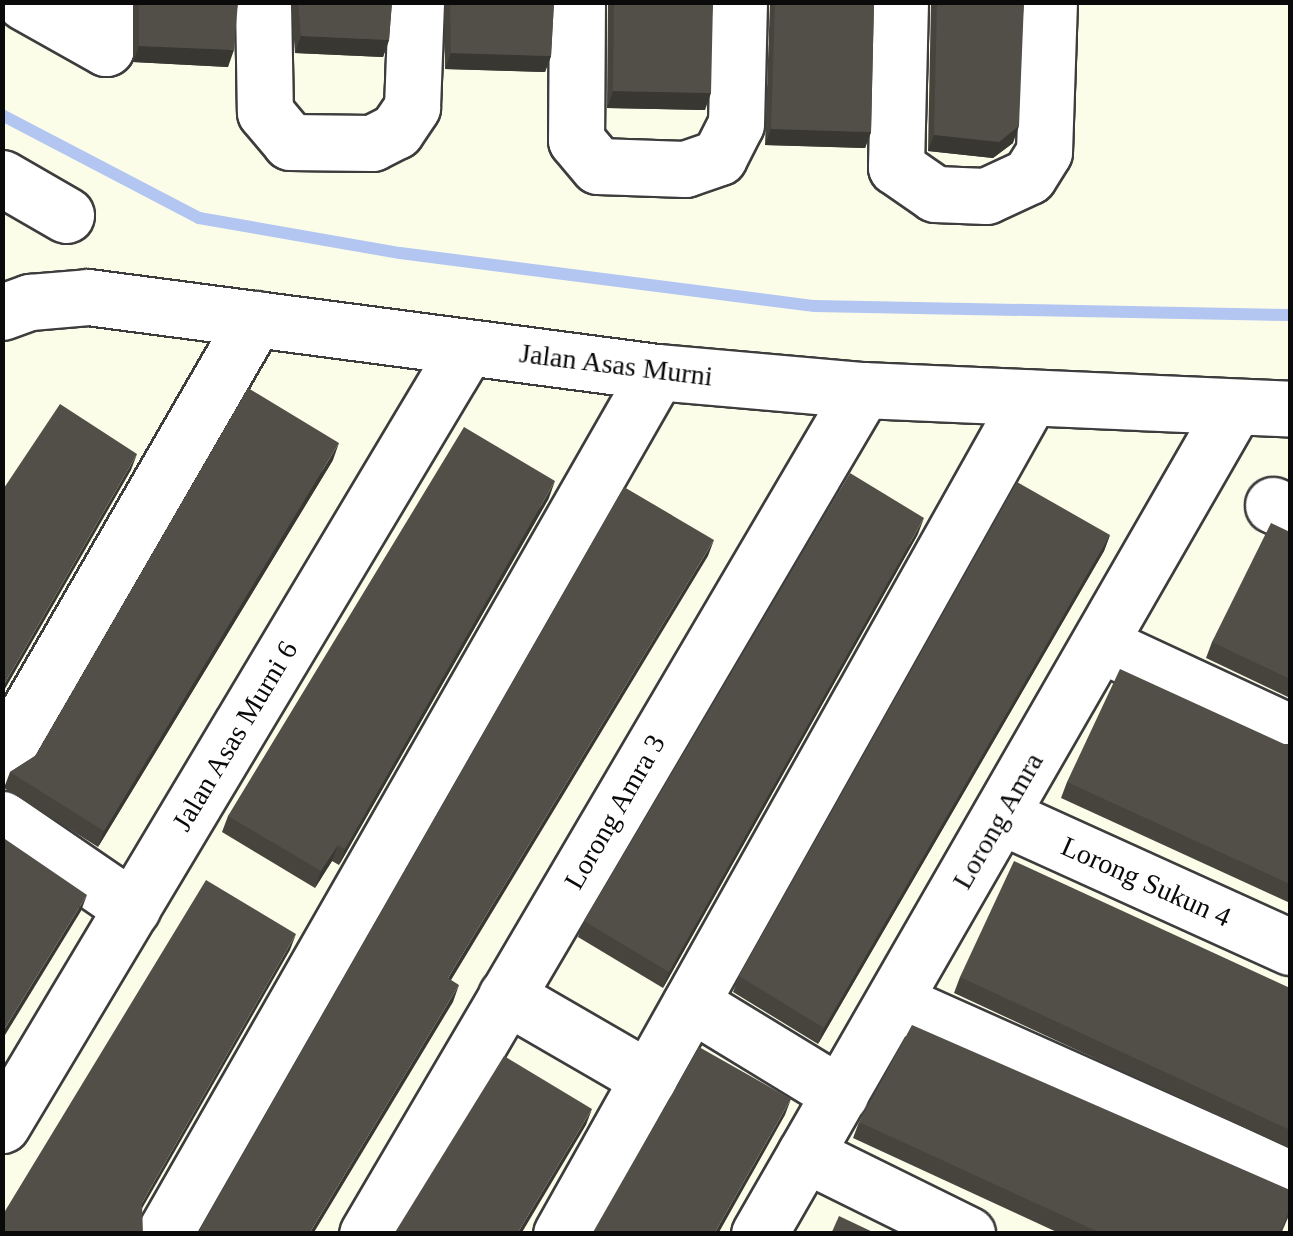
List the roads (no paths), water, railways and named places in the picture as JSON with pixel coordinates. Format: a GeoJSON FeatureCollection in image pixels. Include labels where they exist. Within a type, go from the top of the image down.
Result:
{"type":"FeatureCollection","features":[{"type":"Feature","properties":{"kind":"street"},"geometry":{"type":"LineString","coordinates":[[24,2],[106,25]]}},
{"type":"Feature","properties":{"kind":"street"},"geometry":{"type":"LineString","coordinates":[[262,2],[265,112],[290,142],[372,144],[396,130],[412,107],[416,2]]}},
{"type":"Feature","properties":{"kind":"street"},"geometry":{"type":"LineString","coordinates":[[576,2],[576,140],[598,166],[685,169],[719,157],[736,124],[739,2]]}},
{"type":"Feature","properties":{"kind":"street"},"geometry":{"type":"LineString","coordinates":[[900,2],[896,167],[935,194],[986,196],[1029,176],[1044,152],[1050,2]]}},
{"type":"Feature","properties":{"kind":"street"},"geometry":{"type":"LineString","coordinates":[[2,178],[66,216]]}},
{"type":"Feature","properties":{"kind":"street","name":"Jalan Asas Murni"},"geometry":{"type":"LineString","coordinates":[[2,312],[30,302],[88,297],[657,372],[863,390],[1290,409]]}},
{"type":"Feature","properties":{"kind":"street"},"geometry":{"type":"LineString","coordinates":[[2,757],[255,319]]}},
{"type":"Feature","properties":{"kind":"street","name":"Jalan Asas Murni 6"},"geometry":{"type":"LineString","coordinates":[[2,1125],[467,348]]}},
{"type":"Feature","properties":{"kind":"street"},"geometry":{"type":"LineString","coordinates":[[164,1234],[657,372]]}},
{"type":"Feature","properties":{"kind":"street","name":"Lorong Amra 3"},"geometry":{"type":"LineString","coordinates":[[367,1234],[863,390]]}},
{"type":"Feature","properties":{"kind":"street"},"geometry":{"type":"LineString","coordinates":[[561,1234],[1030,398]]}},
{"type":"Feature","properties":{"kind":"street","name":"Lorong Amra"},"geometry":{"type":"LineString","coordinates":[[759,1234],[1234,408]]}},
{"type":"Feature","properties":{"kind":"street"},"geometry":{"type":"LineString","coordinates":[[1100,644],[1290,732]]}},
{"type":"Feature","properties":{"kind":"street","name":"Lorong Sukun 4"},"geometry":{"type":"LineString","coordinates":[[1001,816],[1290,948]]}},
{"type":"Feature","properties":{"kind":"street"},"geometry":{"type":"LineString","coordinates":[[2,820],[132,908]]}},
{"type":"Feature","properties":{"kind":"street"},"geometry":{"type":"LineString","coordinates":[[506,996],[649,1078]]}},
{"type":"Feature","properties":{"kind":"street"},"geometry":{"type":"LineString","coordinates":[[894,1000],[1290,1178]]}},
{"type":"Feature","properties":{"kind":"street"},"geometry":{"type":"LineString","coordinates":[[691,1003],[840,1094]]}},
{"type":"Feature","properties":{"kind":"street"},"geometry":{"type":"LineString","coordinates":[[805,1154],[967,1234]]}},
{"type":"Feature","properties":{"kind":"waterway"},"geometry":{"type":"LineString","coordinates":[[2,115],[199,218],[400,253],[815,306],[1290,315]]}}]}
